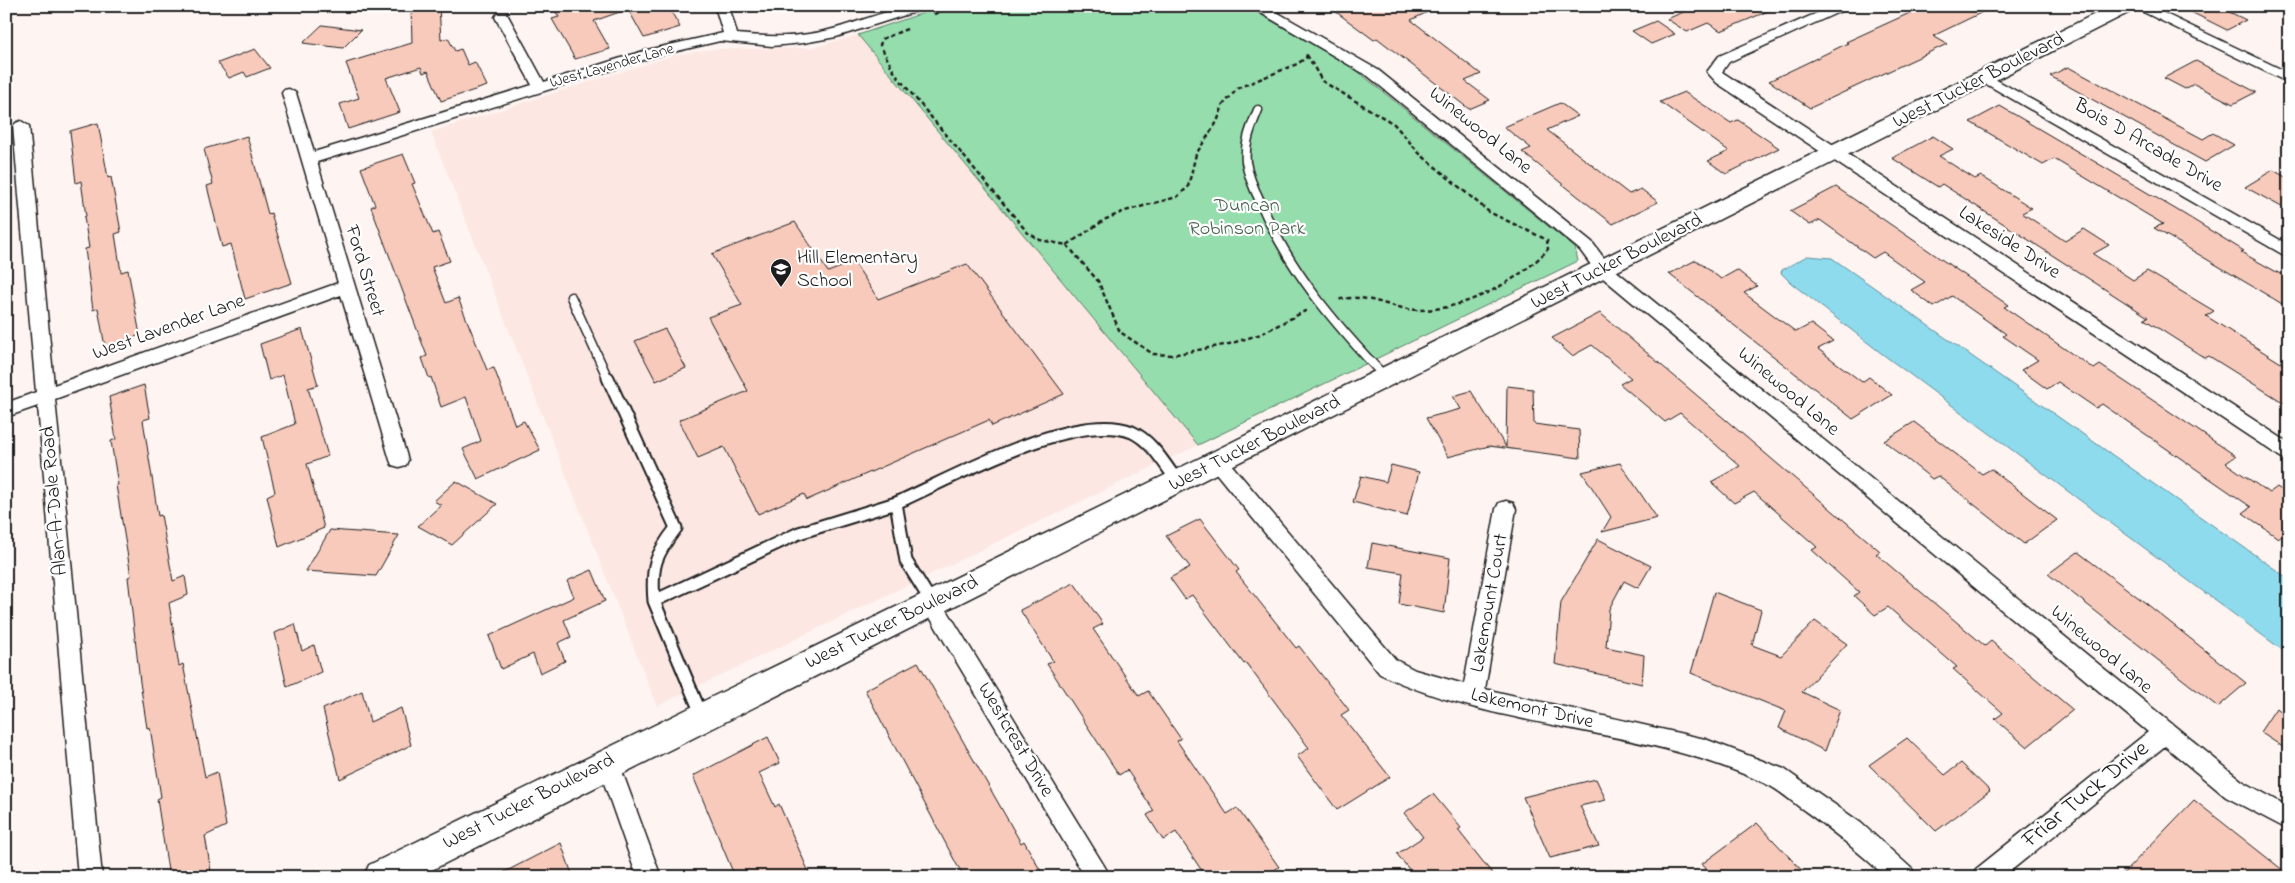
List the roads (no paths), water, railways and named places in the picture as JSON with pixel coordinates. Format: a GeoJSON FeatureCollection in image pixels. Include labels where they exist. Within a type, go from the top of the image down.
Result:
{"type":"FeatureCollection","features":[{"type":"Feature","properties":{"kind":"street"},"geometry":{"type":"LineString","coordinates":[[719,6],[724,13],[731,37]]}},
{"type":"Feature","properties":{"kind":"street","name":"West Lavender Lane"},"geometry":{"type":"LineString","coordinates":[[309,160],[652,53],[713,38],[731,37],[772,42],[803,39],[831,34],[920,6]]}},
{"type":"Feature","properties":{"kind":"street","name":"Winewood Lane"},"geometry":{"type":"LineString","coordinates":[[1256,6],[1373,73],[1586,246],[1603,269],[2234,789],[2289,819]]}},
{"type":"Feature","properties":{"kind":"street","name":"Lakeside Drive"},"geometry":{"type":"LineString","coordinates":[[1845,6],[1724,59],[1714,72],[1722,80],[2289,453]]}},
{"type":"Feature","properties":{"kind":"street","name":"West Tucker Boulevard"},"geometry":{"type":"LineString","coordinates":[[381,877],[1178,482],[2127,6]]}},
{"type":"Feature","properties":{"kind":"street"},"geometry":{"type":"LineString","coordinates":[[2138,6],[2289,79]]}},
{"type":"Feature","properties":{"kind":"street"},"geometry":{"type":"LineString","coordinates":[[502,17],[540,87]]}},
{"type":"Feature","properties":{"kind":"street","name":"Bois D Arcade Drive"},"geometry":{"type":"LineString","coordinates":[[1986,78],[2289,252]]}},
{"type":"Feature","properties":{"kind":"street","name":"Ford Street"},"geometry":{"type":"LineString","coordinates":[[289,93],[399,460]]}},
{"type":"Feature","properties":{"kind":"street","name":"Alan-A-Dale Road"},"geometry":{"type":"LineString","coordinates":[[21,126],[90,877]]}},
{"type":"Feature","properties":{"kind":"street","name":"West Lavender Lane"},"geometry":{"type":"LineString","coordinates":[[6,410],[347,286]]}},
{"type":"Feature","properties":{"kind":"street","name":"Lakemont Drive"},"geometry":{"type":"LineString","coordinates":[[1218,462],[1388,667],[1411,678],[1473,696],[1705,749],[1776,777],[1853,831],[1904,877]]}},
{"type":"Feature","properties":{"kind":"street","name":"Lakemount Court"},"geometry":{"type":"LineString","coordinates":[[1473,696],[1506,509]]}},
{"type":"Feature","properties":{"kind":"street","name":"Westcrest Drive"},"geometry":{"type":"LineString","coordinates":[[932,603],[1099,877]]}},
{"type":"Feature","properties":{"kind":"street","name":"Friar Tuck Drive"},"geometry":{"type":"LineString","coordinates":[[1984,877],[2165,732]]}},
{"type":"Feature","properties":{"kind":"street"},"geometry":{"type":"LineString","coordinates":[[608,763],[649,877]]}},
{"type":"Feature","properties":{"kind":"lane"},"geometry":{"type":"LineString","coordinates":[[1258,110],[1246,137],[1245,159],[1263,215],[1296,270],[1321,305],[1386,378]]}},
{"type":"Feature","properties":{"kind":"lane"},"geometry":{"type":"LineString","coordinates":[[571,297],[676,528],[655,558],[651,572],[654,601],[702,717]]}},
{"type":"Feature","properties":{"kind":"lane"},"geometry":{"type":"LineString","coordinates":[[654,601],[799,533],[896,502],[979,464],[1076,428],[1112,428],[1132,432],[1147,444],[1178,482]]}},
{"type":"Feature","properties":{"kind":"lane"},"geometry":{"type":"LineString","coordinates":[[896,502],[906,561],[932,603]]}},
{"type":"Feature","properties":{"kind":"water"},"geometry":{"type":"Polygon","coordinates":[[[1807,256],[1832,258],[2289,579],[2289,662],[2283,658],[2285,652],[1881,353],[1791,283],[1781,273],[1782,270],[1807,256]]]}},
{"type":"Feature","properties":{"kind":"place","name":"Hill Elementary School"},"geometry":{"type":"Point","coordinates":[781,288]}},
{"type":"Feature","properties":{"kind":"park label","name":"Duncan Robinson Park"},"geometry":{"type":"Point","coordinates":[1247,218]}}]}
